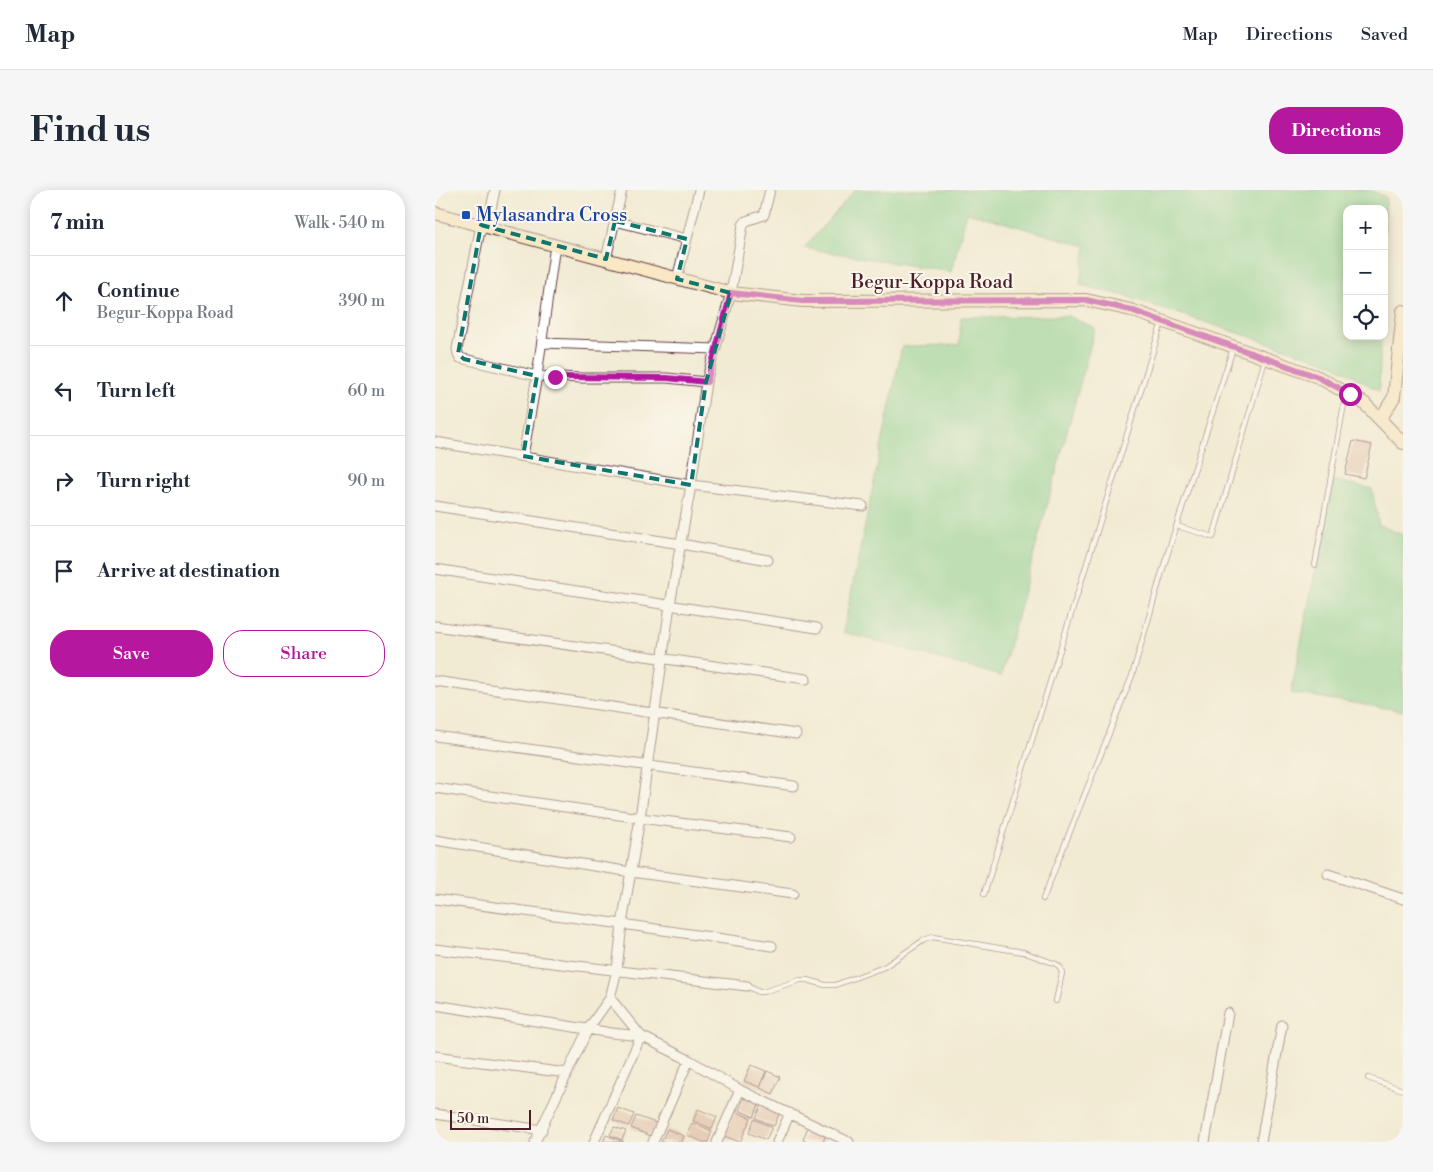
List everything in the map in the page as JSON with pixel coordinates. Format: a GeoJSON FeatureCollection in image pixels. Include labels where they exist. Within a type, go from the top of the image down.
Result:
{"type":"FeatureCollection","features":[{"type":"Feature","properties":{"kind":"main road","name":"Begur-Koppa Road"},"geometry":{"type":"LineString","coordinates":[[435,213],[731,293],[803,301],[1086,300],[1131,310],[1318,377],[1364,403],[1381,418],[1403,443]]}},
{"type":"Feature","properties":{"kind":"main road"},"geometry":{"type":"LineString","coordinates":[[1381,418],[1394,397],[1403,311]]}},
{"type":"Feature","properties":{"kind":"street"},"geometry":{"type":"LineString","coordinates":[[495,190],[484,226],[457,349],[460,358],[537,376],[667,378],[707,382]]}},
{"type":"Feature","properties":{"kind":"street"},"geometry":{"type":"LineString","coordinates":[[606,259],[622,190]]}},
{"type":"Feature","properties":{"kind":"street"},"geometry":{"type":"LineString","coordinates":[[677,279],[699,190]]}},
{"type":"Feature","properties":{"kind":"street"},"geometry":{"type":"LineString","coordinates":[[535,1142],[588,1029],[610,998],[617,970],[622,924],[640,818],[669,605],[681,544],[707,382],[731,293],[743,225],[746,221],[764,215],[770,190]]}},
{"type":"Feature","properties":{"kind":"street"},"geometry":{"type":"LineString","coordinates":[[615,221],[687,238]]}},
{"type":"Feature","properties":{"kind":"street"},"geometry":{"type":"LineString","coordinates":[[523,456],[537,376],[555,245]]}},
{"type":"Feature","properties":{"kind":"street"},"geometry":{"type":"LineString","coordinates":[[542,343],[716,349]]}},
{"type":"Feature","properties":{"kind":"street"},"geometry":{"type":"LineString","coordinates":[[435,442],[691,485],[863,506]]}},
{"type":"Feature","properties":{"kind":"street"},"geometry":{"type":"LineString","coordinates":[[435,506],[681,544],[768,560]]}},
{"type":"Feature","properties":{"kind":"street"},"geometry":{"type":"LineString","coordinates":[[435,569],[817,628]]}},
{"type":"Feature","properties":{"kind":"street"},"geometry":{"type":"LineString","coordinates":[[435,626],[806,680]]}},
{"type":"Feature","properties":{"kind":"street"},"geometry":{"type":"LineString","coordinates":[[435,681],[797,734]]}},
{"type":"Feature","properties":{"kind":"street"},"geometry":{"type":"LineString","coordinates":[[435,736],[794,786]]}},
{"type":"Feature","properties":{"kind":"street"},"geometry":{"type":"LineString","coordinates":[[435,788],[640,818],[791,836]]}},
{"type":"Feature","properties":{"kind":"street"},"geometry":{"type":"LineString","coordinates":[[435,840],[631,872],[793,894]]}},
{"type":"Feature","properties":{"kind":"street"},"geometry":{"type":"LineString","coordinates":[[1328,874],[1403,899]]}},
{"type":"Feature","properties":{"kind":"street"},"geometry":{"type":"LineString","coordinates":[[435,899],[772,946]]}},
{"type":"Feature","properties":{"kind":"street"},"geometry":{"type":"LineString","coordinates":[[435,949],[747,986]]}},
{"type":"Feature","properties":{"kind":"street"},"geometry":{"type":"LineString","coordinates":[[610,998],[641,1036]]}},
{"type":"Feature","properties":{"kind":"street"},"geometry":{"type":"LineString","coordinates":[[435,1005],[641,1036],[689,1060],[740,1090],[790,1113],[835,1139],[849,1142]]}},
{"type":"Feature","properties":{"kind":"street"},"geometry":{"type":"LineString","coordinates":[[1205,1142],[1228,1013]]}},
{"type":"Feature","properties":{"kind":"street"},"geometry":{"type":"LineString","coordinates":[[1261,1142],[1282,1025]]}},
{"type":"Feature","properties":{"kind":"street"},"geometry":{"type":"LineString","coordinates":[[594,1142],[641,1036]]}},
{"type":"Feature","properties":{"kind":"street"},"geometry":{"type":"LineString","coordinates":[[435,1056],[567,1073]]}},
{"type":"Feature","properties":{"kind":"street"},"geometry":{"type":"LineString","coordinates":[[653,1142],[689,1060]]}},
{"type":"Feature","properties":{"kind":"street"},"geometry":{"type":"LineString","coordinates":[[717,1142],[740,1090]]}},
{"type":"Feature","properties":{"kind":"street"},"geometry":{"type":"LineString","coordinates":[[777,1142],[790,1113]]}},
{"type":"Feature","properties":{"kind":"street"},"geometry":{"type":"LineString","coordinates":[[435,1114],[542,1130]]}},
{"type":"Feature","properties":{"kind":"lane"},"geometry":{"type":"LineString","coordinates":[[985,894],[1162,321]]}},
{"type":"Feature","properties":{"kind":"lane"},"geometry":{"type":"LineString","coordinates":[[1043,899],[1132,676],[1164,565],[1233,346]]}},
{"type":"Feature","properties":{"kind":"lane"},"geometry":{"type":"LineString","coordinates":[[1177,526],[1213,537],[1265,359]]}},
{"type":"Feature","properties":{"kind":"lane"},"geometry":{"type":"LineString","coordinates":[[1315,565],[1346,392]]}},
{"type":"Feature","properties":{"kind":"lane"},"geometry":{"type":"LineString","coordinates":[[747,986],[763,992],[795,981],[808,980],[825,986],[835,986],[884,967],[924,940],[933,937],[1023,952],[1057,964],[1062,973],[1056,1001]]}},
{"type":"Feature","properties":{"kind":"lane"},"geometry":{"type":"LineString","coordinates":[[1368,1078],[1403,1090]]}},
{"type":"Feature","properties":{"kind":"highlighted area"},"geometry":{"type":"Polygon","coordinates":[[[615,221],[687,239],[677,279],[731,293],[706,382],[691,485],[523,456],[537,376],[464,359],[458,354],[481,225],[606,259],[615,221]]]}},
{"type":"Feature","properties":{"kind":"green space"},"geometry":{"type":"Polygon","coordinates":[[[855,190],[1370,190],[1386,197],[1386,205],[1343,205],[1343,340],[1381,340],[1379,391],[1333,364],[1125,296],[1080,285],[1086,246],[967,212],[951,272],[804,248],[855,190]]]}},
{"type":"Feature","properties":{"kind":"green space"},"geometry":{"type":"Polygon","coordinates":[[[1068,316],[1095,328],[1001,676],[843,632],[902,346],[959,345],[961,317],[1068,316]]]}},
{"type":"Feature","properties":{"kind":"green space"},"geometry":{"type":"Polygon","coordinates":[[[1333,480],[1372,489],[1379,525],[1403,535],[1403,711],[1291,693],[1333,480]]]}},
{"type":"Feature","properties":{"kind":"building"},"geometry":{"type":"Polygon","coordinates":[[[1353,441],[1372,445],[1364,478],[1345,474],[1353,441]]]}},
{"type":"Feature","properties":{"kind":"building"},"geometry":{"type":"Polygon","coordinates":[[[751,1065],[766,1071],[759,1087],[744,1081],[751,1065]]]}},
{"type":"Feature","properties":{"kind":"building"},"geometry":{"type":"Polygon","coordinates":[[[767,1071],[780,1077],[773,1094],[760,1088],[767,1071]]]}},
{"type":"Feature","properties":{"kind":"building"},"geometry":{"type":"Polygon","coordinates":[[[744,1098],[759,1104],[754,1117],[739,1110],[744,1098]]]}},
{"type":"Feature","properties":{"kind":"building"},"geometry":{"type":"Polygon","coordinates":[[[762,1105],[780,1112],[774,1126],[756,1118],[762,1105]]]}},
{"type":"Feature","properties":{"kind":"building"},"geometry":{"type":"Polygon","coordinates":[[[618,1108],[634,1114],[629,1126],[613,1120],[618,1108]]]}},
{"type":"Feature","properties":{"kind":"building"},"geometry":{"type":"Polygon","coordinates":[[[698,1109],[717,1117],[712,1129],[693,1121],[698,1109]]]}},
{"type":"Feature","properties":{"kind":"building"},"geometry":{"type":"Polygon","coordinates":[[[735,1111],[751,1118],[740,1142],[724,1136],[735,1111]]]}},
{"type":"Feature","properties":{"kind":"building"},"geometry":{"type":"Polygon","coordinates":[[[636,1116],[656,1123],[651,1136],[631,1128],[636,1116]]]}},
{"type":"Feature","properties":{"kind":"building"},"geometry":{"type":"Polygon","coordinates":[[[754,1119],[772,1127],[766,1140],[749,1133],[754,1119]]]}},
{"type":"Feature","properties":{"kind":"building"},"geometry":{"type":"Polygon","coordinates":[[[692,1123],[712,1131],[708,1142],[703,1142],[687,1135],[692,1123]]]}},
{"type":"Feature","properties":{"kind":"building"},"geometry":{"type":"Polygon","coordinates":[[[808,1126],[826,1134],[823,1142],[807,1142],[803,1140],[808,1126]]]}},
{"type":"Feature","properties":{"kind":"building"},"geometry":{"type":"Polygon","coordinates":[[[614,1127],[626,1131],[622,1140],[610,1135],[614,1127]]]}},
{"type":"Feature","properties":{"kind":"building"},"geometry":{"type":"Polygon","coordinates":[[[667,1129],[684,1136],[682,1142],[661,1142],[667,1129]]]}},
{"type":"Feature","properties":{"kind":"building"},"geometry":{"type":"Polygon","coordinates":[[[606,1135],[624,1142],[603,1142],[606,1135]]]}},
{"type":"Feature","properties":{"kind":"place","name":"Mylasandra Cross"},"geometry":{"type":"Point","coordinates":[466,215]}},
{"type":"Feature","properties":{"kind":"route"},"geometry":{"type":"LineString","coordinates":[[555,377],[667,378],[707,382],[731,293],[803,301],[1086,300],[1131,310],[1233,346],[1318,377],[1350,394]]}}]}
